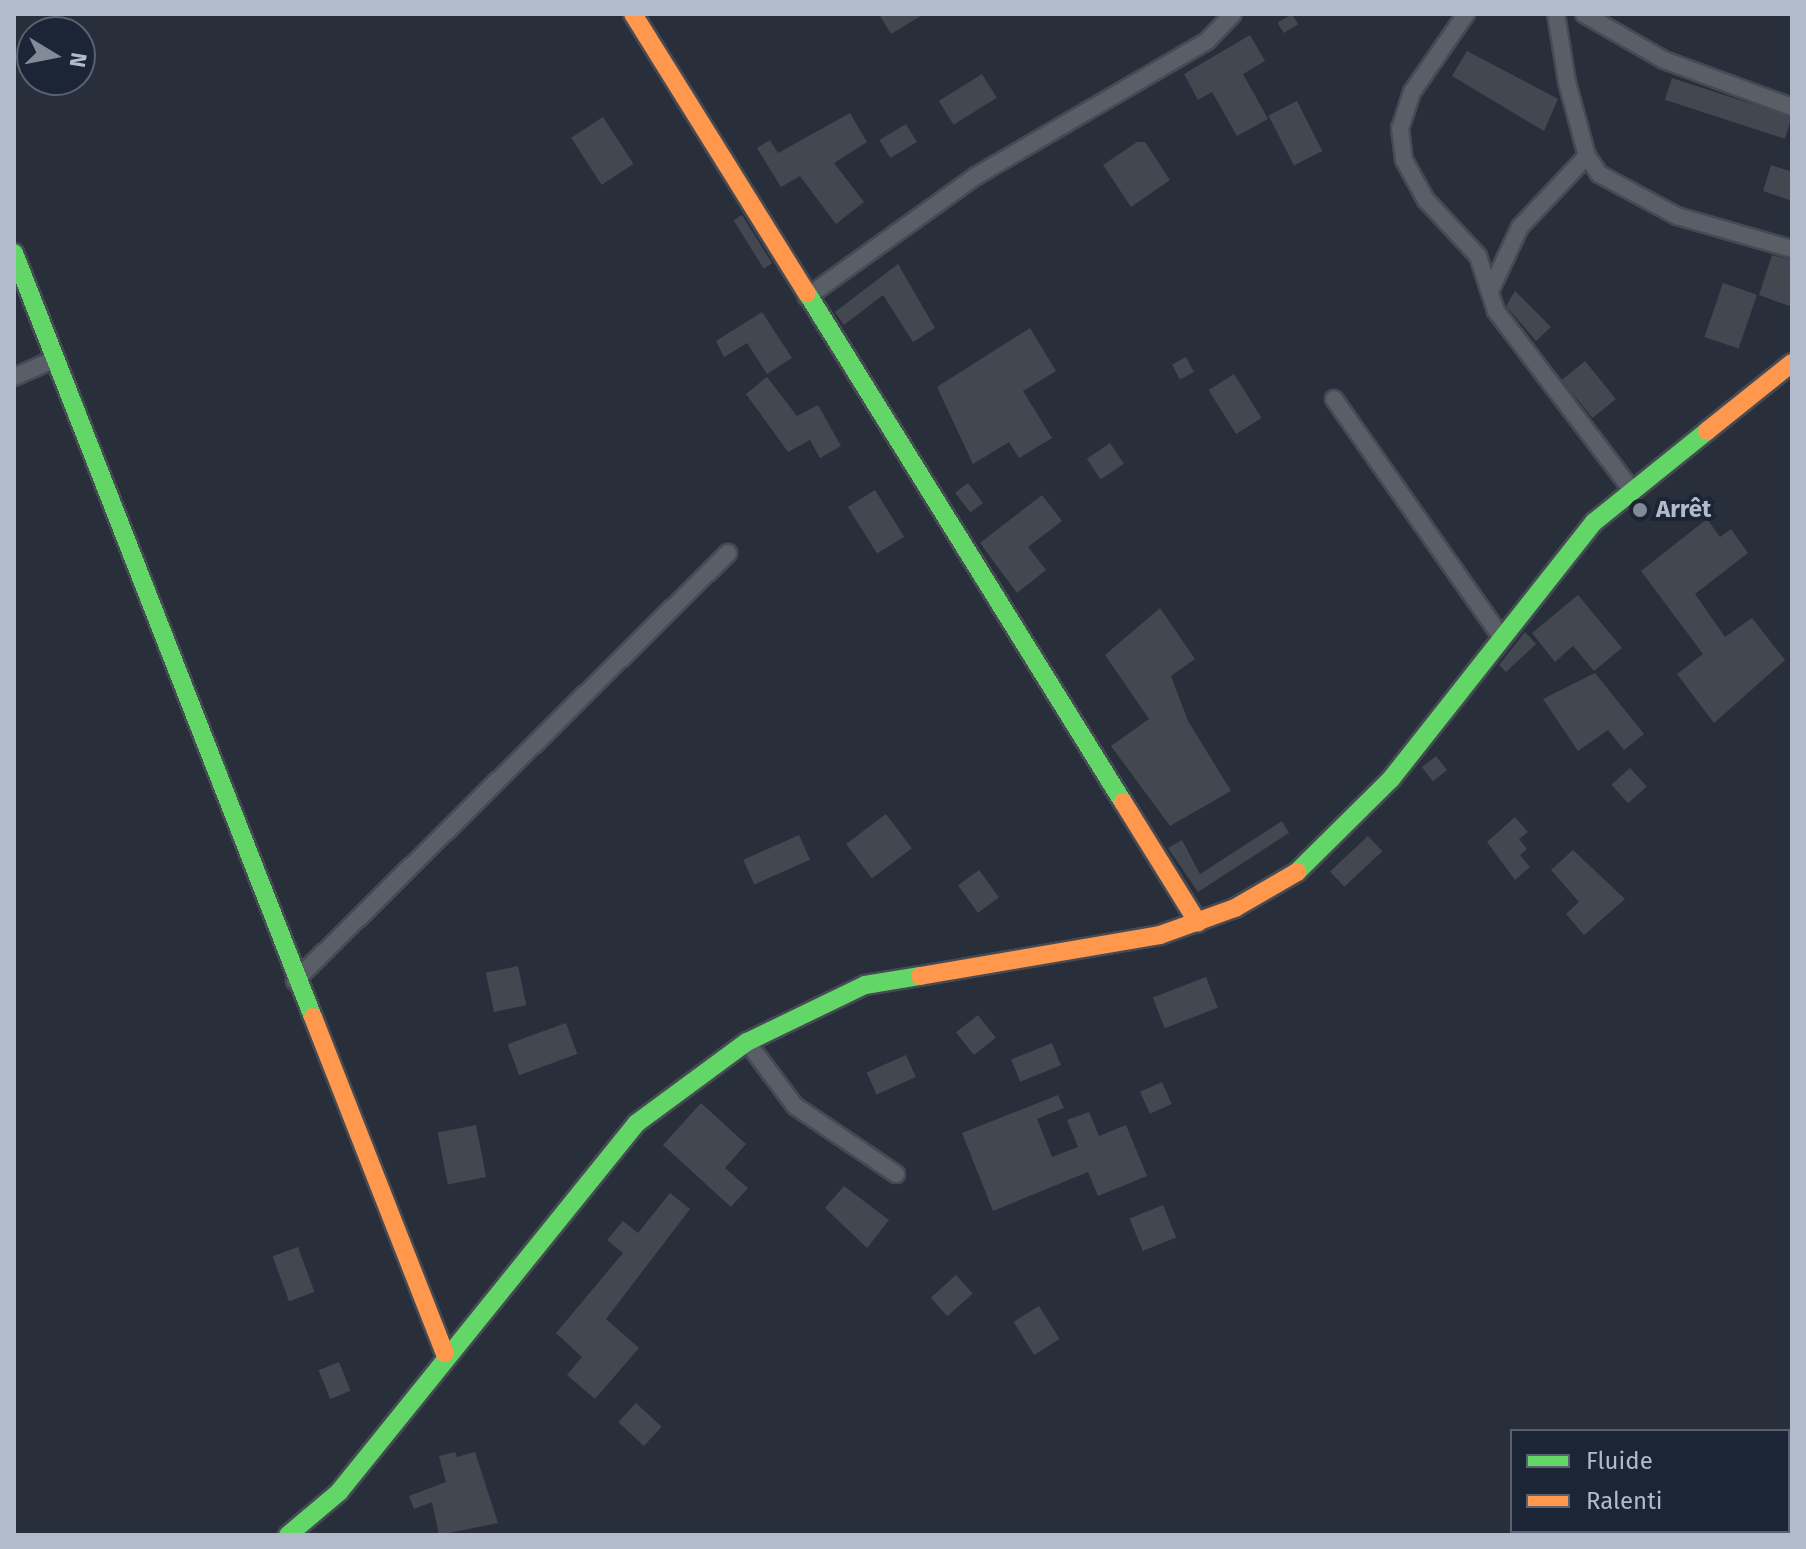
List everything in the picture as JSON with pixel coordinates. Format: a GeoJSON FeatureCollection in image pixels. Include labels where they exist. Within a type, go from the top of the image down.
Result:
{"type":"FeatureCollection","features":[{"type":"Feature","properties":{"kind":"street"},"geometry":{"type":"LineString","coordinates":[[633,14],[1198,923]]}},
{"type":"Feature","properties":{"kind":"street"},"geometry":{"type":"LineString","coordinates":[[807,297],[976,176],[1207,41],[1233,14]]}},
{"type":"Feature","properties":{"kind":"street"},"geometry":{"type":"LineString","coordinates":[[1466,14],[1412,92],[1400,128],[1404,160],[1426,200],[1478,256],[1492,287],[1496,311],[1631,489]]}},
{"type":"Feature","properties":{"kind":"street"},"geometry":{"type":"LineString","coordinates":[[1556,14],[1587,156],[1599,174],[1677,216],[1792,249]]}},
{"type":"Feature","properties":{"kind":"street"},"geometry":{"type":"LineString","coordinates":[[1584,14],[1664,60],[1792,107]]}},
{"type":"Feature","properties":{"kind":"street"},"geometry":{"type":"LineString","coordinates":[[1492,287],[1520,227],[1587,156]]}},
{"type":"Feature","properties":{"kind":"street"},"geometry":{"type":"LineString","coordinates":[[14,253],[295,981],[445,1353]]}},
{"type":"Feature","properties":{"kind":"street"},"geometry":{"type":"LineString","coordinates":[[14,377],[55,359]]}},
{"type":"Feature","properties":{"kind":"street"},"geometry":{"type":"LineString","coordinates":[[288,1535],[339,1492],[445,1353],[637,1123],[747,1042],[865,985],[1076,954],[1198,923],[1303,868],[1350,827],[1502,638],[1561,557],[1631,489],[1792,363]]}},
{"type":"Feature","properties":{"kind":"street"},"geometry":{"type":"LineString","coordinates":[[1334,399],[1502,638]]}},
{"type":"Feature","properties":{"kind":"street"},"geometry":{"type":"LineString","coordinates":[[295,981],[728,553]]}},
{"type":"Feature","properties":{"kind":"street"},"geometry":{"type":"LineString","coordinates":[[747,1042],[795,1106],[896,1174]]}},
{"type":"Feature","properties":{"kind":"building"},"geometry":{"type":"Polygon","coordinates":[[[879,14],[924,14],[891,34],[879,14]]]}},
{"type":"Feature","properties":{"kind":"building"},"geometry":{"type":"Polygon","coordinates":[[[1292,14],[1298,24],[1284,33],[1277,23],[1292,14]]]}},
{"type":"Feature","properties":{"kind":"building"},"geometry":{"type":"Polygon","coordinates":[[[1250,35],[1265,61],[1243,74],[1268,119],[1237,136],[1212,92],[1198,100],[1184,74],[1250,35]]]}},
{"type":"Feature","properties":{"kind":"building"},"geometry":{"type":"Polygon","coordinates":[[[1467,51],[1558,99],[1544,131],[1452,76],[1467,51]]]}},
{"type":"Feature","properties":{"kind":"building"},"geometry":{"type":"Polygon","coordinates":[[[982,74],[997,98],[954,125],[939,101],[982,74]]]}},
{"type":"Feature","properties":{"kind":"building"},"geometry":{"type":"Polygon","coordinates":[[[1672,78],[1792,117],[1785,139],[1665,100],[1672,78]]]}},
{"type":"Feature","properties":{"kind":"building"},"geometry":{"type":"Polygon","coordinates":[[[1297,101],[1322,151],[1294,165],[1268,116],[1297,101]]]}},
{"type":"Feature","properties":{"kind":"building"},"geometry":{"type":"Polygon","coordinates":[[[850,113],[867,142],[834,163],[864,202],[836,224],[800,176],[781,187],[757,148],[770,140],[778,153],[850,113]]]}},
{"type":"Feature","properties":{"kind":"building"},"geometry":{"type":"Polygon","coordinates":[[[603,117],[633,164],[602,185],[571,138],[603,117]]]}},
{"type":"Feature","properties":{"kind":"building"},"geometry":{"type":"Polygon","coordinates":[[[906,124],[917,142],[890,158],[879,140],[906,124]]]}},
{"type":"Feature","properties":{"kind":"building"},"geometry":{"type":"Polygon","coordinates":[[[1137,142],[1145,142],[1170,180],[1131,207],[1103,165],[1137,142]]]}},
{"type":"Feature","properties":{"kind":"building"},"geometry":{"type":"Polygon","coordinates":[[[1771,165],[1792,172],[1792,201],[1763,191],[1771,165]]]}},
{"type":"Feature","properties":{"kind":"building"},"geometry":{"type":"Polygon","coordinates":[[[742,215],[772,263],[764,269],[734,220],[742,215]]]}},
{"type":"Feature","properties":{"kind":"building"},"geometry":{"type":"Polygon","coordinates":[[[1772,255],[1792,260],[1792,307],[1759,295],[1772,255]]]}},
{"type":"Feature","properties":{"kind":"building"},"geometry":{"type":"Polygon","coordinates":[[[898,264],[935,328],[913,342],[883,295],[844,325],[835,312],[898,264]]]}},
{"type":"Feature","properties":{"kind":"building"},"geometry":{"type":"Polygon","coordinates":[[[1723,283],[1757,295],[1738,349],[1704,337],[1723,283]]]}},
{"type":"Feature","properties":{"kind":"building"},"geometry":{"type":"Polygon","coordinates":[[[1515,291],[1551,327],[1536,341],[1506,306],[1515,291]]]}},
{"type":"Feature","properties":{"kind":"building"},"geometry":{"type":"Polygon","coordinates":[[[762,312],[792,358],[767,374],[747,343],[724,357],[716,341],[762,312]]]}},
{"type":"Feature","properties":{"kind":"building"},"geometry":{"type":"Polygon","coordinates":[[[1030,328],[1056,371],[1023,391],[1052,438],[1019,458],[1009,442],[973,464],[937,387],[1030,328]]]}},
{"type":"Feature","properties":{"kind":"building"},"geometry":{"type":"Polygon","coordinates":[[[1186,357],[1194,372],[1180,380],[1172,365],[1186,357]]]}},
{"type":"Feature","properties":{"kind":"building"},"geometry":{"type":"Polygon","coordinates":[[[1585,361],[1616,399],[1593,418],[1562,380],[1585,361]]]}},
{"type":"Feature","properties":{"kind":"building"},"geometry":{"type":"Polygon","coordinates":[[[1234,374],[1262,418],[1236,434],[1209,390],[1234,374]]]}},
{"type":"Feature","properties":{"kind":"building"},"geometry":{"type":"Polygon","coordinates":[[[767,377],[797,416],[818,405],[841,446],[820,458],[810,440],[788,452],[746,394],[767,377]]]}},
{"type":"Feature","properties":{"kind":"building"},"geometry":{"type":"Polygon","coordinates":[[[1110,443],[1124,464],[1101,479],[1087,459],[1110,443]]]}},
{"type":"Feature","properties":{"kind":"building"},"geometry":{"type":"Polygon","coordinates":[[[968,483],[983,503],[970,513],[955,493],[968,483]]]}},
{"type":"Feature","properties":{"kind":"building"},"geometry":{"type":"Polygon","coordinates":[[[875,490],[904,537],[877,554],[848,507],[875,490]]]}},
{"type":"Feature","properties":{"kind":"building"},"geometry":{"type":"Polygon","coordinates":[[[1042,495],[1062,521],[1028,547],[1046,570],[1017,593],[980,543],[1042,495]]]}},
{"type":"Feature","properties":{"kind":"building"},"geometry":{"type":"Polygon","coordinates":[[[1707,519],[1720,537],[1731,529],[1748,553],[1695,594],[1725,637],[1752,618],[1785,660],[1714,723],[1677,674],[1703,654],[1641,571],[1707,519]]]}},
{"type":"Feature","properties":{"kind":"building"},"geometry":{"type":"Polygon","coordinates":[[[1578,595],[1622,648],[1594,671],[1573,646],[1555,662],[1532,633],[1578,595]]]}},
{"type":"Feature","properties":{"kind":"building"},"geometry":{"type":"Polygon","coordinates":[[[1160,608],[1195,659],[1171,676],[1188,721],[1231,791],[1170,826],[1111,746],[1149,719],[1105,655],[1160,608]]]}},
{"type":"Feature","properties":{"kind":"building"},"geometry":{"type":"Polygon","coordinates":[[[1525,632],[1536,644],[1506,672],[1499,665],[1525,632]]]}},
{"type":"Feature","properties":{"kind":"building"},"geometry":{"type":"Polygon","coordinates":[[[1595,673],[1644,734],[1624,750],[1608,730],[1578,751],[1543,699],[1595,673]]]}},
{"type":"Feature","properties":{"kind":"building"},"geometry":{"type":"Polygon","coordinates":[[[1436,756],[1447,770],[1433,781],[1422,767],[1436,756]]]}},
{"type":"Feature","properties":{"kind":"building"},"geometry":{"type":"Polygon","coordinates":[[[1630,768],[1647,787],[1628,803],[1611,785],[1630,768]]]}},
{"type":"Feature","properties":{"kind":"building"},"geometry":{"type":"Polygon","coordinates":[[[886,814],[912,848],[872,878],[846,844],[886,814]]]}},
{"type":"Feature","properties":{"kind":"building"},"geometry":{"type":"Polygon","coordinates":[[[1515,817],[1528,832],[1519,839],[1527,849],[1520,855],[1530,867],[1515,880],[1487,842],[1515,817]]]}},
{"type":"Feature","properties":{"kind":"building"},"geometry":{"type":"Polygon","coordinates":[[[1282,821],[1289,833],[1198,892],[1168,848],[1182,840],[1200,874],[1282,821]]]}},
{"type":"Feature","properties":{"kind":"building"},"geometry":{"type":"Polygon","coordinates":[[[799,835],[810,860],[754,884],[743,860],[799,835]]]}},
{"type":"Feature","properties":{"kind":"building"},"geometry":{"type":"Polygon","coordinates":[[[1368,836],[1382,851],[1344,887],[1330,871],[1368,836]]]}},
{"type":"Feature","properties":{"kind":"building"},"geometry":{"type":"Polygon","coordinates":[[[1573,850],[1625,899],[1584,935],[1566,914],[1579,902],[1551,870],[1573,850]]]}},
{"type":"Feature","properties":{"kind":"building"},"geometry":{"type":"Polygon","coordinates":[[[979,870],[999,898],[978,913],[958,885],[979,870]]]}},
{"type":"Feature","properties":{"kind":"building"},"geometry":{"type":"Polygon","coordinates":[[[518,966],[526,1005],[494,1012],[486,973],[518,966]]]}},
{"type":"Feature","properties":{"kind":"building"},"geometry":{"type":"Polygon","coordinates":[[[1206,977],[1218,1008],[1165,1028],[1153,997],[1206,977]]]}},
{"type":"Feature","properties":{"kind":"building"},"geometry":{"type":"Polygon","coordinates":[[[978,1015],[996,1038],[974,1055],[956,1032],[978,1015]]]}},
{"type":"Feature","properties":{"kind":"building"},"geometry":{"type":"Polygon","coordinates":[[[566,1023],[577,1054],[519,1075],[508,1044],[566,1023]]]}},
{"type":"Feature","properties":{"kind":"building"},"geometry":{"type":"Polygon","coordinates":[[[1052,1043],[1061,1065],[1020,1082],[1011,1059],[1052,1043]]]}},
{"type":"Feature","properties":{"kind":"building"},"geometry":{"type":"Polygon","coordinates":[[[906,1055],[916,1077],[876,1094],[867,1072],[906,1055]]]}},
{"type":"Feature","properties":{"kind":"building"},"geometry":{"type":"Polygon","coordinates":[[[1162,1082],[1172,1104],[1150,1114],[1140,1092],[1162,1082]]]}},
{"type":"Feature","properties":{"kind":"building"},"geometry":{"type":"Polygon","coordinates":[[[1058,1095],[1064,1108],[1037,1119],[1052,1157],[1078,1147],[1067,1120],[1089,1112],[1099,1136],[1126,1125],[1147,1176],[1098,1196],[1088,1172],[993,1211],[962,1133],[1058,1095]]]}},
{"type":"Feature","properties":{"kind":"building"},"geometry":{"type":"Polygon","coordinates":[[[701,1103],[746,1144],[725,1168],[748,1188],[731,1207],[663,1145],[701,1103]]]}},
{"type":"Feature","properties":{"kind":"building"},"geometry":{"type":"Polygon","coordinates":[[[476,1125],[486,1177],[448,1184],[438,1132],[476,1125]]]}},
{"type":"Feature","properties":{"kind":"building"},"geometry":{"type":"Polygon","coordinates":[[[844,1186],[889,1220],[867,1248],[825,1208],[844,1186]]]}},
{"type":"Feature","properties":{"kind":"building"},"geometry":{"type":"Polygon","coordinates":[[[670,1193],[690,1209],[606,1319],[639,1348],[595,1399],[567,1375],[582,1357],[556,1333],[623,1253],[607,1240],[623,1221],[638,1233],[670,1193]]]}},
{"type":"Feature","properties":{"kind":"building"},"geometry":{"type":"Polygon","coordinates":[[[1163,1205],[1176,1237],[1143,1251],[1130,1218],[1163,1205]]]}},
{"type":"Feature","properties":{"kind":"building"},"geometry":{"type":"Polygon","coordinates":[[[298,1247],[314,1292],[289,1301],[273,1256],[298,1247]]]}},
{"type":"Feature","properties":{"kind":"building"},"geometry":{"type":"Polygon","coordinates":[[[956,1275],[973,1294],[947,1316],[931,1298],[956,1275]]]}},
{"type":"Feature","properties":{"kind":"building"},"geometry":{"type":"Polygon","coordinates":[[[1039,1306],[1060,1339],[1034,1355],[1014,1322],[1039,1306]]]}},
{"type":"Feature","properties":{"kind":"building"},"geometry":{"type":"Polygon","coordinates":[[[339,1362],[351,1391],[330,1399],[319,1370],[339,1362]]]}},
{"type":"Feature","properties":{"kind":"building"},"geometry":{"type":"Polygon","coordinates":[[[636,1403],[662,1427],[644,1446],[618,1422],[636,1403]]]}},
{"type":"Feature","properties":{"kind":"building"},"geometry":{"type":"Polygon","coordinates":[[[455,1452],[457,1457],[475,1452],[498,1523],[439,1535],[432,1502],[414,1509],[409,1496],[446,1482],[439,1456],[455,1452]]]}},
{"type":"Feature","properties":{"kind":"traffic: fast"},"geometry":{"type":"LineString","coordinates":[[14,253],[313,1017]]}},
{"type":"Feature","properties":{"kind":"traffic: fast"},"geometry":{"type":"LineString","coordinates":[[807,293],[1123,802]]}},
{"type":"Feature","properties":{"kind":"traffic: fast"},"geometry":{"type":"LineString","coordinates":[[1297,872],[1391,779],[1594,522],[1707,431]]}},
{"type":"Feature","properties":{"kind":"traffic: fast"},"geometry":{"type":"LineString","coordinates":[[288,1535],[339,1492],[637,1123],[747,1042],[865,985],[920,976]]}},
{"type":"Feature","properties":{"kind":"traffic: slow"},"geometry":{"type":"LineString","coordinates":[[633,14],[807,293]]}},
{"type":"Feature","properties":{"kind":"traffic: slow"},"geometry":{"type":"LineString","coordinates":[[1707,431],[1792,363]]}},
{"type":"Feature","properties":{"kind":"traffic: slow"},"geometry":{"type":"LineString","coordinates":[[1123,802],[1198,923]]}},
{"type":"Feature","properties":{"kind":"traffic: slow"},"geometry":{"type":"LineString","coordinates":[[920,976],[1160,935],[1235,908],[1297,872]]}},
{"type":"Feature","properties":{"kind":"traffic: slow"},"geometry":{"type":"LineString","coordinates":[[313,1017],[445,1353]]}},
{"type":"Feature","properties":{"kind":"place","name":"Arrêt"},"geometry":{"type":"Point","coordinates":[1640,510]}}]}
